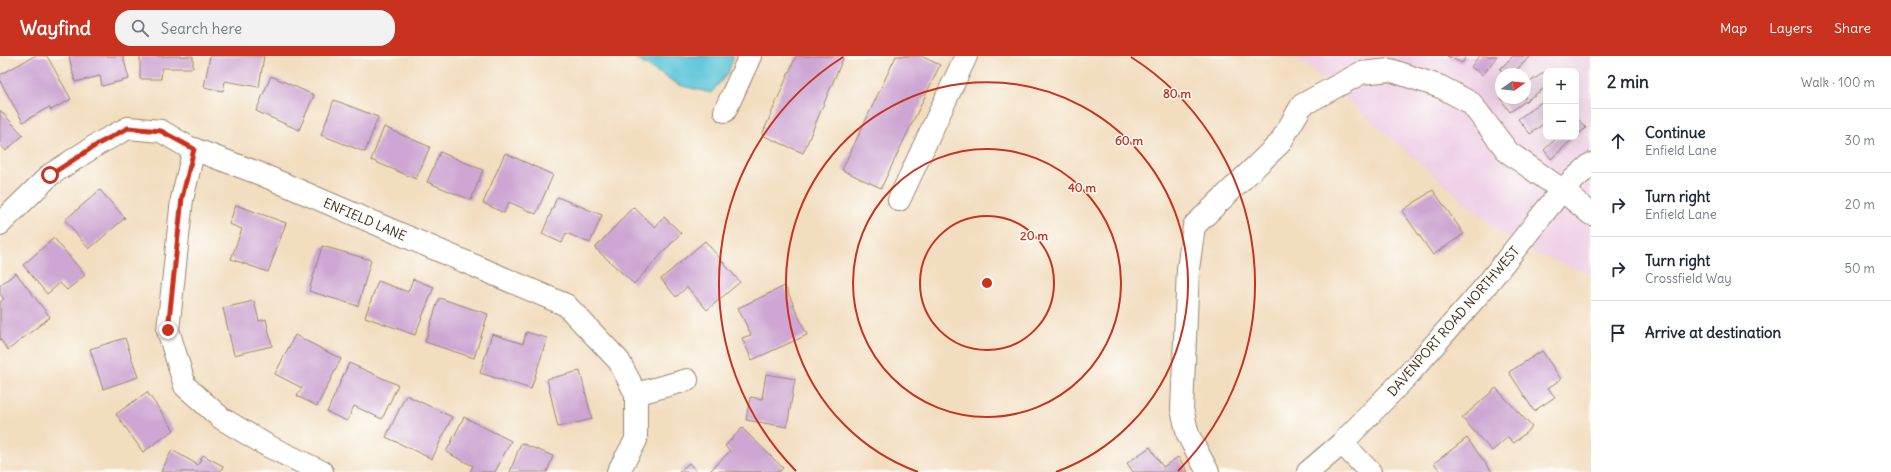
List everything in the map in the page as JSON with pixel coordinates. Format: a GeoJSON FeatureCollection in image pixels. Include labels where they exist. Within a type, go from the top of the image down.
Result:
{"type":"FeatureCollection","features":[{"type":"Feature","properties":{"kind":"street"},"geometry":{"type":"LineString","coordinates":[[725,111],[750,56]]}},
{"type":"Feature","properties":{"kind":"street"},"geometry":{"type":"LineString","coordinates":[[900,200],[966,56]]}},
{"type":"Feature","properties":{"kind":"street"},"geometry":{"type":"LineString","coordinates":[[1208,472],[1188,435],[1182,409],[1188,269],[1194,226],[1280,143],[1302,106],[1361,72],[1390,70],[1441,87],[1471,103],[1508,152],[1562,190],[1591,214]]}},
{"type":"Feature","properties":{"kind":"street","name":"ENFIELD LANE"},"geometry":{"type":"LineString","coordinates":[[0,224],[50,175],[98,144],[128,128],[161,131],[194,149],[258,173],[566,305],[619,361],[636,394],[636,440],[618,472]]}},
{"type":"Feature","properties":{"kind":"street"},"geometry":{"type":"LineString","coordinates":[[194,149],[182,198],[168,330],[185,386],[221,418],[268,446],[322,472]]}},
{"type":"Feature","properties":{"kind":"street","name":"DAVENPORT ROAD NORTHWEST"},"geometry":{"type":"LineString","coordinates":[[1308,472],[1342,444],[1407,376],[1484,288],[1562,190],[1591,164]]}},
{"type":"Feature","properties":{"kind":"street"},"geometry":{"type":"LineString","coordinates":[[636,394],[687,380]]}},
{"type":"Feature","properties":{"kind":"street"},"geometry":{"type":"LineString","coordinates":[[1342,444],[1370,472]]}},
{"type":"Feature","properties":{"kind":"shaded area"},"geometry":{"type":"Polygon","coordinates":[[[1296,56],[1591,56],[1591,274],[1516,246],[1296,56]]]}},
{"type":"Feature","properties":{"kind":"water"},"geometry":{"type":"Polygon","coordinates":[[[631,56],[734,56],[728,73],[711,93],[679,85],[631,56]]]}},
{"type":"Feature","properties":{"kind":"building"},"geometry":{"type":"Polygon","coordinates":[[[34,56],[47,56],[71,99],[51,110],[49,107],[23,122],[0,81],[0,75],[34,56]]]}},
{"type":"Feature","properties":{"kind":"building"},"geometry":{"type":"Polygon","coordinates":[[[69,56],[123,56],[129,79],[102,86],[100,76],[75,82],[69,56]]]}},
{"type":"Feature","properties":{"kind":"building"},"geometry":{"type":"Polygon","coordinates":[[[140,56],[193,56],[193,68],[162,68],[161,79],[140,79],[140,56]]]}},
{"type":"Feature","properties":{"kind":"building"},"geometry":{"type":"Polygon","coordinates":[[[210,56],[264,56],[259,87],[225,81],[223,91],[204,87],[210,56]]]}},
{"type":"Feature","properties":{"kind":"building"},"geometry":{"type":"Polygon","coordinates":[[[796,56],[844,56],[803,153],[762,135],[796,56]]]}},
{"type":"Feature","properties":{"kind":"building"},"geometry":{"type":"Polygon","coordinates":[[[896,56],[921,56],[940,65],[881,188],[842,170],[896,56]]]}},
{"type":"Feature","properties":{"kind":"building"},"geometry":{"type":"Polygon","coordinates":[[[1447,56],[1466,56],[1462,63],[1447,56]]]}},
{"type":"Feature","properties":{"kind":"building"},"geometry":{"type":"Polygon","coordinates":[[[1479,56],[1497,56],[1483,75],[1471,67],[1479,56]]]}},
{"type":"Feature","properties":{"kind":"building"},"geometry":{"type":"Polygon","coordinates":[[[1513,56],[1531,56],[1518,68],[1501,68],[1513,56]]]}},
{"type":"Feature","properties":{"kind":"building"},"geometry":{"type":"Polygon","coordinates":[[[1543,73],[1543,89],[1531,97],[1531,81],[1543,73]]]}},
{"type":"Feature","properties":{"kind":"building"},"geometry":{"type":"Polygon","coordinates":[[[271,76],[314,95],[299,130],[256,111],[271,76]]]}},
{"type":"Feature","properties":{"kind":"building"},"geometry":{"type":"Polygon","coordinates":[[[334,100],[378,117],[365,152],[321,135],[334,100]]]}},
{"type":"Feature","properties":{"kind":"building"},"geometry":{"type":"Polygon","coordinates":[[[1543,101],[1543,124],[1530,134],[1518,119],[1543,101]]]}},
{"type":"Feature","properties":{"kind":"building"},"geometry":{"type":"Polygon","coordinates":[[[1504,104],[1522,104],[1510,112],[1504,104]]]}},
{"type":"Feature","properties":{"kind":"building"},"geometry":{"type":"Polygon","coordinates":[[[0,110],[23,135],[6,151],[0,144],[0,110]]]}},
{"type":"Feature","properties":{"kind":"building"},"geometry":{"type":"Polygon","coordinates":[[[1579,120],[1586,128],[1579,134],[1579,120]]]}},
{"type":"Feature","properties":{"kind":"building"},"geometry":{"type":"Polygon","coordinates":[[[384,127],[430,147],[416,179],[371,160],[384,127]]]}},
{"type":"Feature","properties":{"kind":"building"},"geometry":{"type":"Polygon","coordinates":[[[1555,140],[1572,140],[1551,159],[1544,150],[1555,140]]]}},
{"type":"Feature","properties":{"kind":"building"},"geometry":{"type":"Polygon","coordinates":[[[440,152],[483,170],[471,200],[427,182],[440,152]]]}},
{"type":"Feature","properties":{"kind":"building"},"geometry":{"type":"Polygon","coordinates":[[[505,153],[553,175],[536,214],[509,202],[504,213],[483,203],[505,153]]]}},
{"type":"Feature","properties":{"kind":"building"},"geometry":{"type":"Polygon","coordinates":[[[100,190],[125,218],[89,249],[65,220],[100,190]]]}},
{"type":"Feature","properties":{"kind":"building"},"geometry":{"type":"Polygon","coordinates":[[[1433,190],[1464,234],[1433,255],[1402,211],[1433,190]]]}},
{"type":"Feature","properties":{"kind":"building"},"geometry":{"type":"Polygon","coordinates":[[[557,197],[602,215],[590,243],[566,233],[562,243],[542,234],[557,197]]]}},
{"type":"Feature","properties":{"kind":"building"},"geometry":{"type":"Polygon","coordinates":[[[236,205],[286,223],[268,272],[231,259],[242,229],[229,224],[236,205]]]}},
{"type":"Feature","properties":{"kind":"building"},"geometry":{"type":"Polygon","coordinates":[[[633,207],[655,227],[664,217],[681,233],[634,284],[595,248],[633,207]]]}},
{"type":"Feature","properties":{"kind":"building"},"geometry":{"type":"Polygon","coordinates":[[[54,238],[85,275],[67,290],[60,283],[47,294],[23,265],[54,238]]]}},
{"type":"Feature","properties":{"kind":"building"},"geometry":{"type":"Polygon","coordinates":[[[705,241],[740,282],[707,310],[687,287],[676,297],[661,279],[705,241]]]}},
{"type":"Feature","properties":{"kind":"building"},"geometry":{"type":"Polygon","coordinates":[[[322,246],[371,260],[358,306],[309,291],[322,246]]]}},
{"type":"Feature","properties":{"kind":"building"},"geometry":{"type":"Polygon","coordinates":[[[16,273],[50,317],[8,350],[0,339],[0,302],[4,299],[0,294],[0,285],[16,273]]]}},
{"type":"Feature","properties":{"kind":"building"},"geometry":{"type":"Polygon","coordinates":[[[413,279],[434,287],[415,335],[365,317],[378,281],[408,292],[413,279]]]}},
{"type":"Feature","properties":{"kind":"building"},"geometry":{"type":"Polygon","coordinates":[[[785,286],[807,335],[752,360],[742,338],[751,335],[738,308],[785,286]]]}},
{"type":"Feature","properties":{"kind":"building"},"geometry":{"type":"Polygon","coordinates":[[[439,298],[488,314],[474,358],[425,342],[439,298]]]}},
{"type":"Feature","properties":{"kind":"building"},"geometry":{"type":"Polygon","coordinates":[[[254,301],[259,321],[266,319],[272,346],[234,355],[223,308],[254,301]]]}},
{"type":"Feature","properties":{"kind":"building"},"geometry":{"type":"Polygon","coordinates":[[[526,332],[547,338],[531,389],[480,373],[492,334],[523,344],[526,332]]]}},
{"type":"Feature","properties":{"kind":"building"},"geometry":{"type":"Polygon","coordinates":[[[295,335],[341,359],[317,406],[297,396],[302,388],[275,374],[295,335]]]}},
{"type":"Feature","properties":{"kind":"building"},"geometry":{"type":"Polygon","coordinates":[[[125,338],[138,377],[103,389],[90,349],[125,338]]]}},
{"type":"Feature","properties":{"kind":"building"},"geometry":{"type":"Polygon","coordinates":[[[1542,351],[1561,379],[1548,388],[1555,397],[1534,411],[1509,372],[1542,351]]]}},
{"type":"Feature","properties":{"kind":"building"},"geometry":{"type":"Polygon","coordinates":[[[349,363],[398,385],[382,419],[354,406],[347,421],[327,412],[349,363]]]}},
{"type":"Feature","properties":{"kind":"building"},"geometry":{"type":"Polygon","coordinates":[[[580,371],[592,419],[558,427],[547,379],[580,371]]]}},
{"type":"Feature","properties":{"kind":"building"},"geometry":{"type":"Polygon","coordinates":[[[766,374],[795,379],[787,427],[746,420],[750,397],[762,399],[766,374]]]}},
{"type":"Feature","properties":{"kind":"building"},"geometry":{"type":"Polygon","coordinates":[[[1496,388],[1532,427],[1514,443],[1508,437],[1492,451],[1462,418],[1496,388]]]}},
{"type":"Feature","properties":{"kind":"building"},"geometry":{"type":"Polygon","coordinates":[[[147,392],[174,430],[143,452],[116,414],[147,392]]]}},
{"type":"Feature","properties":{"kind":"building"},"geometry":{"type":"Polygon","coordinates":[[[406,395],[452,417],[432,459],[386,437],[406,395]]]}},
{"type":"Feature","properties":{"kind":"building"},"geometry":{"type":"Polygon","coordinates":[[[464,417],[511,441],[495,472],[470,472],[473,466],[446,452],[464,417]]]}},
{"type":"Feature","properties":{"kind":"building"},"geometry":{"type":"Polygon","coordinates":[[[742,428],[783,468],[779,472],[710,471],[730,451],[725,446],[742,428]]]}},
{"type":"Feature","properties":{"kind":"building"},"geometry":{"type":"Polygon","coordinates":[[[1467,438],[1492,472],[1441,472],[1434,463],[1467,438]]]}},
{"type":"Feature","properties":{"kind":"building"},"geometry":{"type":"Polygon","coordinates":[[[521,443],[553,456],[547,472],[510,472],[521,443]]]}},
{"type":"Feature","properties":{"kind":"building"},"geometry":{"type":"Polygon","coordinates":[[[1150,447],[1163,467],[1178,457],[1188,472],[1133,472],[1127,463],[1150,447]]]}},
{"type":"Feature","properties":{"kind":"building"},"geometry":{"type":"Polygon","coordinates":[[[172,450],[198,465],[203,455],[223,466],[220,472],[161,472],[172,450]]]}},
{"type":"Feature","properties":{"kind":"building"},"geometry":{"type":"Polygon","coordinates":[[[689,463],[697,472],[679,472],[689,463]]]}},
{"type":"Feature","properties":{"kind":"route"},"geometry":{"type":"LineString","coordinates":[[50,175],[98,144],[128,128],[161,131],[194,149],[182,198],[168,330]]}}]}
